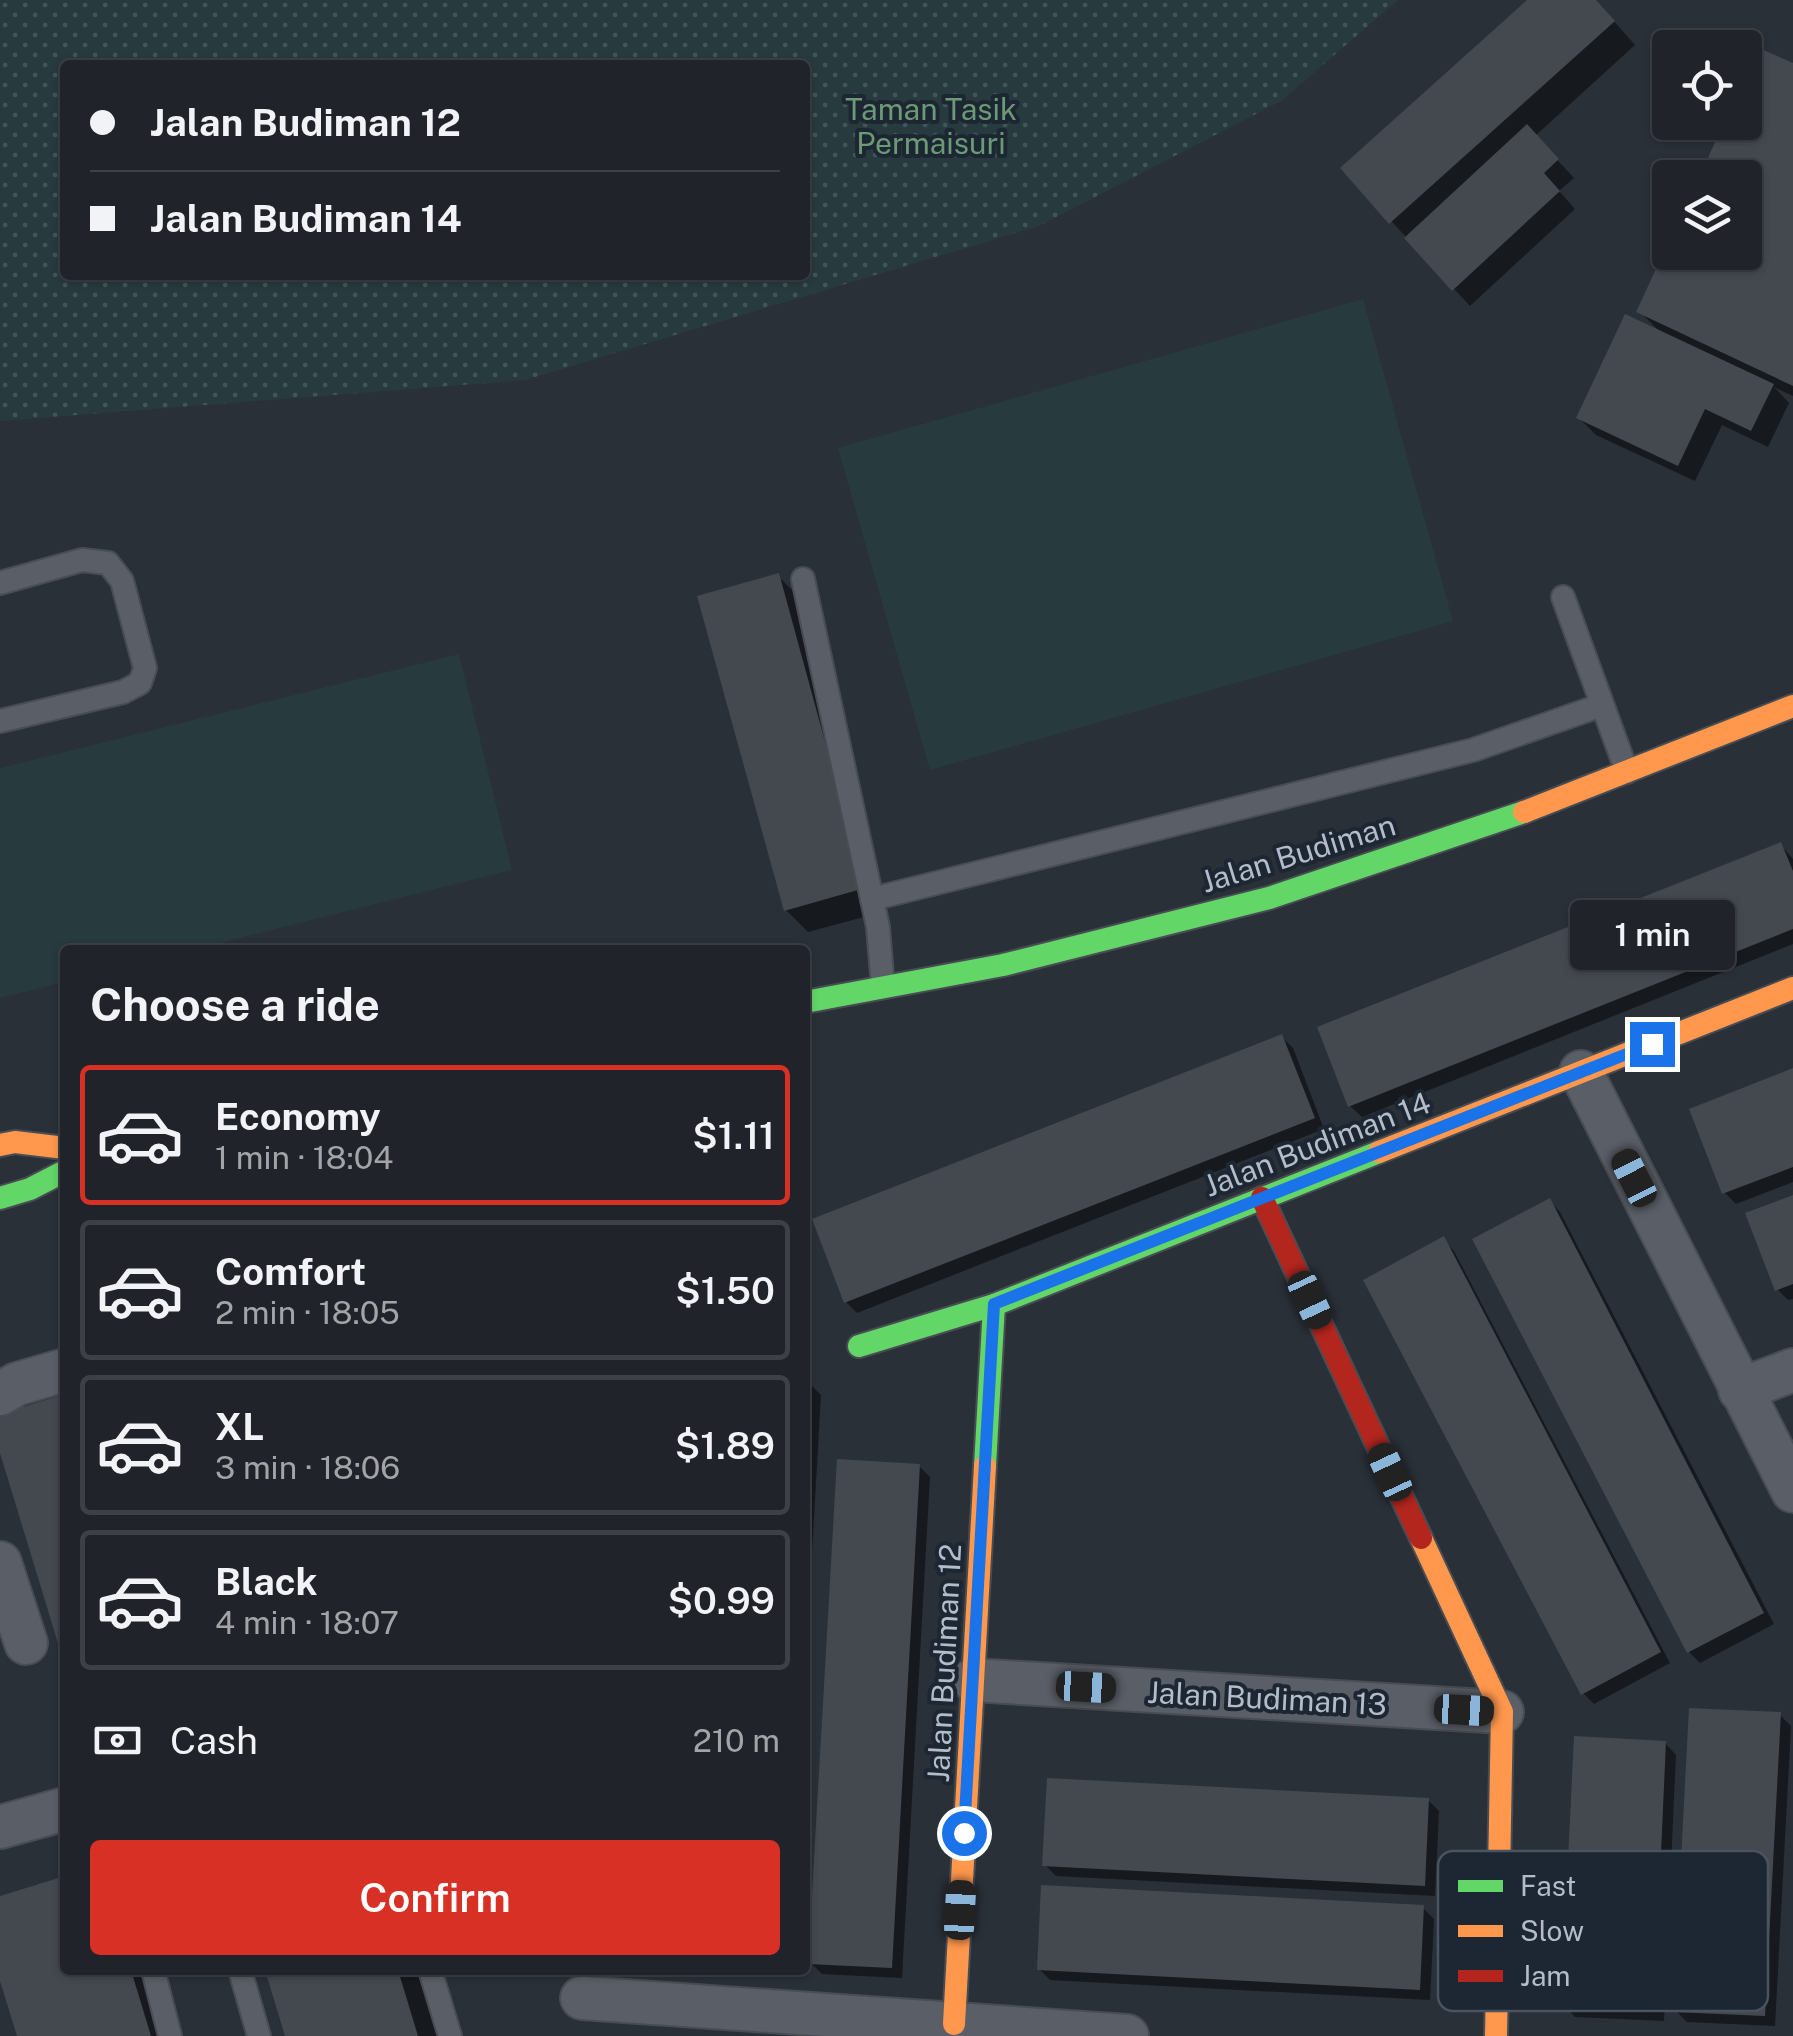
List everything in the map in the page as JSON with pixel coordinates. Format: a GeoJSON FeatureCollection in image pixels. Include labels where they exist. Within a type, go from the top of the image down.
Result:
{"type":"FeatureCollection","features":[{"type":"Feature","properties":{"kind":"street","name":"Jalan Budiman"},"geometry":{"type":"LineString","coordinates":[[810,1001],[1003,965],[1269,898],[1537,808],[1793,706]]}},
{"type":"Feature","properties":{"kind":"street"},"geometry":{"type":"LineString","coordinates":[[1708,741],[1758,745]]}},
{"type":"Feature","properties":{"kind":"street","name":"Jalan Budiman 14"},"geometry":{"type":"LineString","coordinates":[[859,1346],[994,1304],[1793,988]]}},
{"type":"Feature","properties":{"kind":"street"},"geometry":{"type":"LineString","coordinates":[[1581,1072],[1793,1491]]}},
{"type":"Feature","properties":{"kind":"street"},"geometry":{"type":"LineString","coordinates":[[0,1145],[16,1142],[60,1147]]}},
{"type":"Feature","properties":{"kind":"street"},"geometry":{"type":"LineString","coordinates":[[0,1198],[60,1174]]}},
{"type":"Feature","properties":{"kind":"street"},"geometry":{"type":"LineString","coordinates":[[1262,1198],[1502,1712],[1499,1851]]}},
{"type":"Feature","properties":{"kind":"street","name":"Jalan Budiman 12"},"geometry":{"type":"LineString","coordinates":[[954,2024],[994,1304]]}},
{"type":"Feature","properties":{"kind":"street"},"geometry":{"type":"LineString","coordinates":[[1740,1390],[1793,1370]]}},
{"type":"Feature","properties":{"kind":"street"},"geometry":{"type":"LineString","coordinates":[[0,1394],[16,1384],[60,1371]]}},
{"type":"Feature","properties":{"kind":"street"},"geometry":{"type":"LineString","coordinates":[[0,1563],[26,1644]]}},
{"type":"Feature","properties":{"kind":"street","name":"Jalan Budiman 13"},"geometry":{"type":"LineString","coordinates":[[973,1680],[1502,1712]]}},
{"type":"Feature","properties":{"kind":"street"},"geometry":{"type":"LineString","coordinates":[[0,1827],[60,1810]]}},
{"type":"Feature","properties":{"kind":"street"},"geometry":{"type":"LineString","coordinates":[[582,2002],[1127,2036]]}},
{"type":"Feature","properties":{"kind":"street"},"geometry":{"type":"LineString","coordinates":[[1496,2011],[1496,2036]]}},
{"type":"Feature","properties":{"kind":"lane"},"geometry":{"type":"LineString","coordinates":[[0,584],[82,560],[108,563],[122,581],[145,668],[140,683],[123,692],[0,720]]}},
{"type":"Feature","properties":{"kind":"lane"},"geometry":{"type":"LineString","coordinates":[[803,579],[878,927],[883,988]]}},
{"type":"Feature","properties":{"kind":"lane"},"geometry":{"type":"LineString","coordinates":[[1563,597],[1627,772]]}},
{"type":"Feature","properties":{"kind":"lane"},"geometry":{"type":"LineString","coordinates":[[872,900],[1473,750],[1602,705]]}},
{"type":"Feature","properties":{"kind":"lane"},"geometry":{"type":"LineString","coordinates":[[154,1975],[170,2036]]}},
{"type":"Feature","properties":{"kind":"lane"},"geometry":{"type":"LineString","coordinates":[[241,1975],[259,2036]]}},
{"type":"Feature","properties":{"kind":"lane"},"geometry":{"type":"LineString","coordinates":[[432,1975],[450,2036]]}},
{"type":"Feature","properties":{"kind":"green space","name":"Taman Tasik Permaisuri"},"geometry":{"type":"Polygon","coordinates":[[[0,0],[1398,0],[1281,101],[1039,226],[525,380],[0,421],[0,0]]]}},
{"type":"Feature","properties":{"kind":"green space"},"geometry":{"type":"Polygon","coordinates":[[[1363,299],[1453,621],[930,770],[838,448],[1363,299]]]}},
{"type":"Feature","properties":{"kind":"green space"},"geometry":{"type":"Polygon","coordinates":[[[459,654],[512,870],[212,945],[60,945],[60,983],[0,998],[0,768],[459,654]]]}},
{"type":"Feature","properties":{"kind":"building"},"geometry":{"type":"Polygon","coordinates":[[[1527,0],[1596,0],[1615,21],[1389,224],[1340,168],[1527,0]]]}},
{"type":"Feature","properties":{"kind":"building"},"geometry":{"type":"Polygon","coordinates":[[[1762,49],[1793,63],[1793,386],[1636,312],[1656,270],[1762,270],[1762,160],[1707,160],[1716,140],[1762,140],[1762,49]]]}},
{"type":"Feature","properties":{"kind":"building"},"geometry":{"type":"Polygon","coordinates":[[[1527,124],[1559,159],[1544,173],[1560,191],[1452,291],[1404,238],[1527,124]]]}},
{"type":"Feature","properties":{"kind":"building"},"geometry":{"type":"Polygon","coordinates":[[[1625,314],[1774,384],[1751,431],[1705,409],[1678,466],[1576,418],[1625,314]]]}},
{"type":"Feature","properties":{"kind":"building"},"geometry":{"type":"Polygon","coordinates":[[[779,573],[865,888],[784,911],[697,596],[779,573]]]}},
{"type":"Feature","properties":{"kind":"building"},"geometry":{"type":"Polygon","coordinates":[[[1781,842],[1793,871],[1793,929],[1348,1107],[1317,1027],[1781,842]]]}},
{"type":"Feature","properties":{"kind":"building"},"geometry":{"type":"Polygon","coordinates":[[[1282,1034],[1315,1118],[844,1303],[812,1219],[1282,1034]]]}},
{"type":"Feature","properties":{"kind":"building"},"geometry":{"type":"Polygon","coordinates":[[[1793,1068],[1793,1167],[1722,1194],[1689,1109],[1793,1068]]]}},
{"type":"Feature","properties":{"kind":"building"},"geometry":{"type":"Polygon","coordinates":[[[1793,1195],[1793,1284],[1775,1291],[1745,1213],[1793,1195]]]}},
{"type":"Feature","properties":{"kind":"building"},"geometry":{"type":"Polygon","coordinates":[[[1550,1198],[1764,1613],[1687,1653],[1472,1239],[1550,1198]]]}},
{"type":"Feature","properties":{"kind":"building"},"geometry":{"type":"Polygon","coordinates":[[[1444,1236],[1661,1652],[1581,1695],[1363,1280],[1444,1236]]]}},
{"type":"Feature","properties":{"kind":"building"},"geometry":{"type":"Polygon","coordinates":[[[60,1396],[60,1650],[0,1453],[0,1414],[60,1396]]]}},
{"type":"Feature","properties":{"kind":"building"},"geometry":{"type":"Polygon","coordinates":[[[837,1459],[920,1464],[892,1968],[810,1964],[837,1459]]]}},
{"type":"Feature","properties":{"kind":"building"},"geometry":{"type":"Polygon","coordinates":[[[1689,1708],[1781,1712],[1768,1959],[1768,1851],[1681,1851],[1689,1708]]]}},
{"type":"Feature","properties":{"kind":"building"},"geometry":{"type":"Polygon","coordinates":[[[1574,1736],[1666,1741],[1661,1851],[1568,1851],[1574,1736]]]}},
{"type":"Feature","properties":{"kind":"building"},"geometry":{"type":"Polygon","coordinates":[[[1047,1778],[1429,1798],[1425,1886],[1042,1866],[1047,1778]]]}},
{"type":"Feature","properties":{"kind":"building"},"geometry":{"type":"Polygon","coordinates":[[[60,1878],[60,1975],[133,1975],[151,2036],[17,2036],[0,1981],[0,1896],[60,1878]]]}},
{"type":"Feature","properties":{"kind":"building"},"geometry":{"type":"Polygon","coordinates":[[[1041,1885],[1424,1905],[1420,1990],[1037,1970],[1041,1885]]]}},
{"type":"Feature","properties":{"kind":"building"},"geometry":{"type":"Polygon","coordinates":[[[267,1975],[400,1975],[418,2036],[285,2036],[267,1975]]]}},
{"type":"Feature","properties":{"kind":"building"},"geometry":{"type":"Polygon","coordinates":[[[1673,2011],[1765,2011],[1765,2016],[1673,2011]]]}},
{"type":"Feature","properties":{"kind":"traffic: fast"},"geometry":{"type":"LineString","coordinates":[[810,1001],[1003,965],[1269,898],[1524,812]]}},
{"type":"Feature","properties":{"kind":"traffic: fast"},"geometry":{"type":"LineString","coordinates":[[859,1346],[994,1305],[1379,1152]]}},
{"type":"Feature","properties":{"kind":"traffic: fast"},"geometry":{"type":"LineString","coordinates":[[0,1198],[60,1174]]}},
{"type":"Feature","properties":{"kind":"traffic: fast"},"geometry":{"type":"LineString","coordinates":[[985,1466],[994,1305]]}},
{"type":"Feature","properties":{"kind":"traffic: slow"},"geometry":{"type":"LineString","coordinates":[[1524,812],[1793,706]]}},
{"type":"Feature","properties":{"kind":"traffic: slow"},"geometry":{"type":"LineString","coordinates":[[1379,1152],[1793,988]]}},
{"type":"Feature","properties":{"kind":"traffic: slow"},"geometry":{"type":"LineString","coordinates":[[0,1145],[15,1142],[60,1147]]}},
{"type":"Feature","properties":{"kind":"traffic: slow"},"geometry":{"type":"LineString","coordinates":[[954,2024],[985,1466]]}},
{"type":"Feature","properties":{"kind":"traffic: slow"},"geometry":{"type":"LineString","coordinates":[[1421,1538],[1502,1712],[1499,1851]]}},
{"type":"Feature","properties":{"kind":"traffic: slow"},"geometry":{"type":"LineString","coordinates":[[1496,2011],[1496,2036]]}},
{"type":"Feature","properties":{"kind":"traffic: jam"},"geometry":{"type":"LineString","coordinates":[[1262,1198],[1421,1538]]}},
{"type":"Feature","properties":{"kind":"route"},"geometry":{"type":"LineString","coordinates":[[964,1833],[994,1304],[1652,1044]]}}]}
